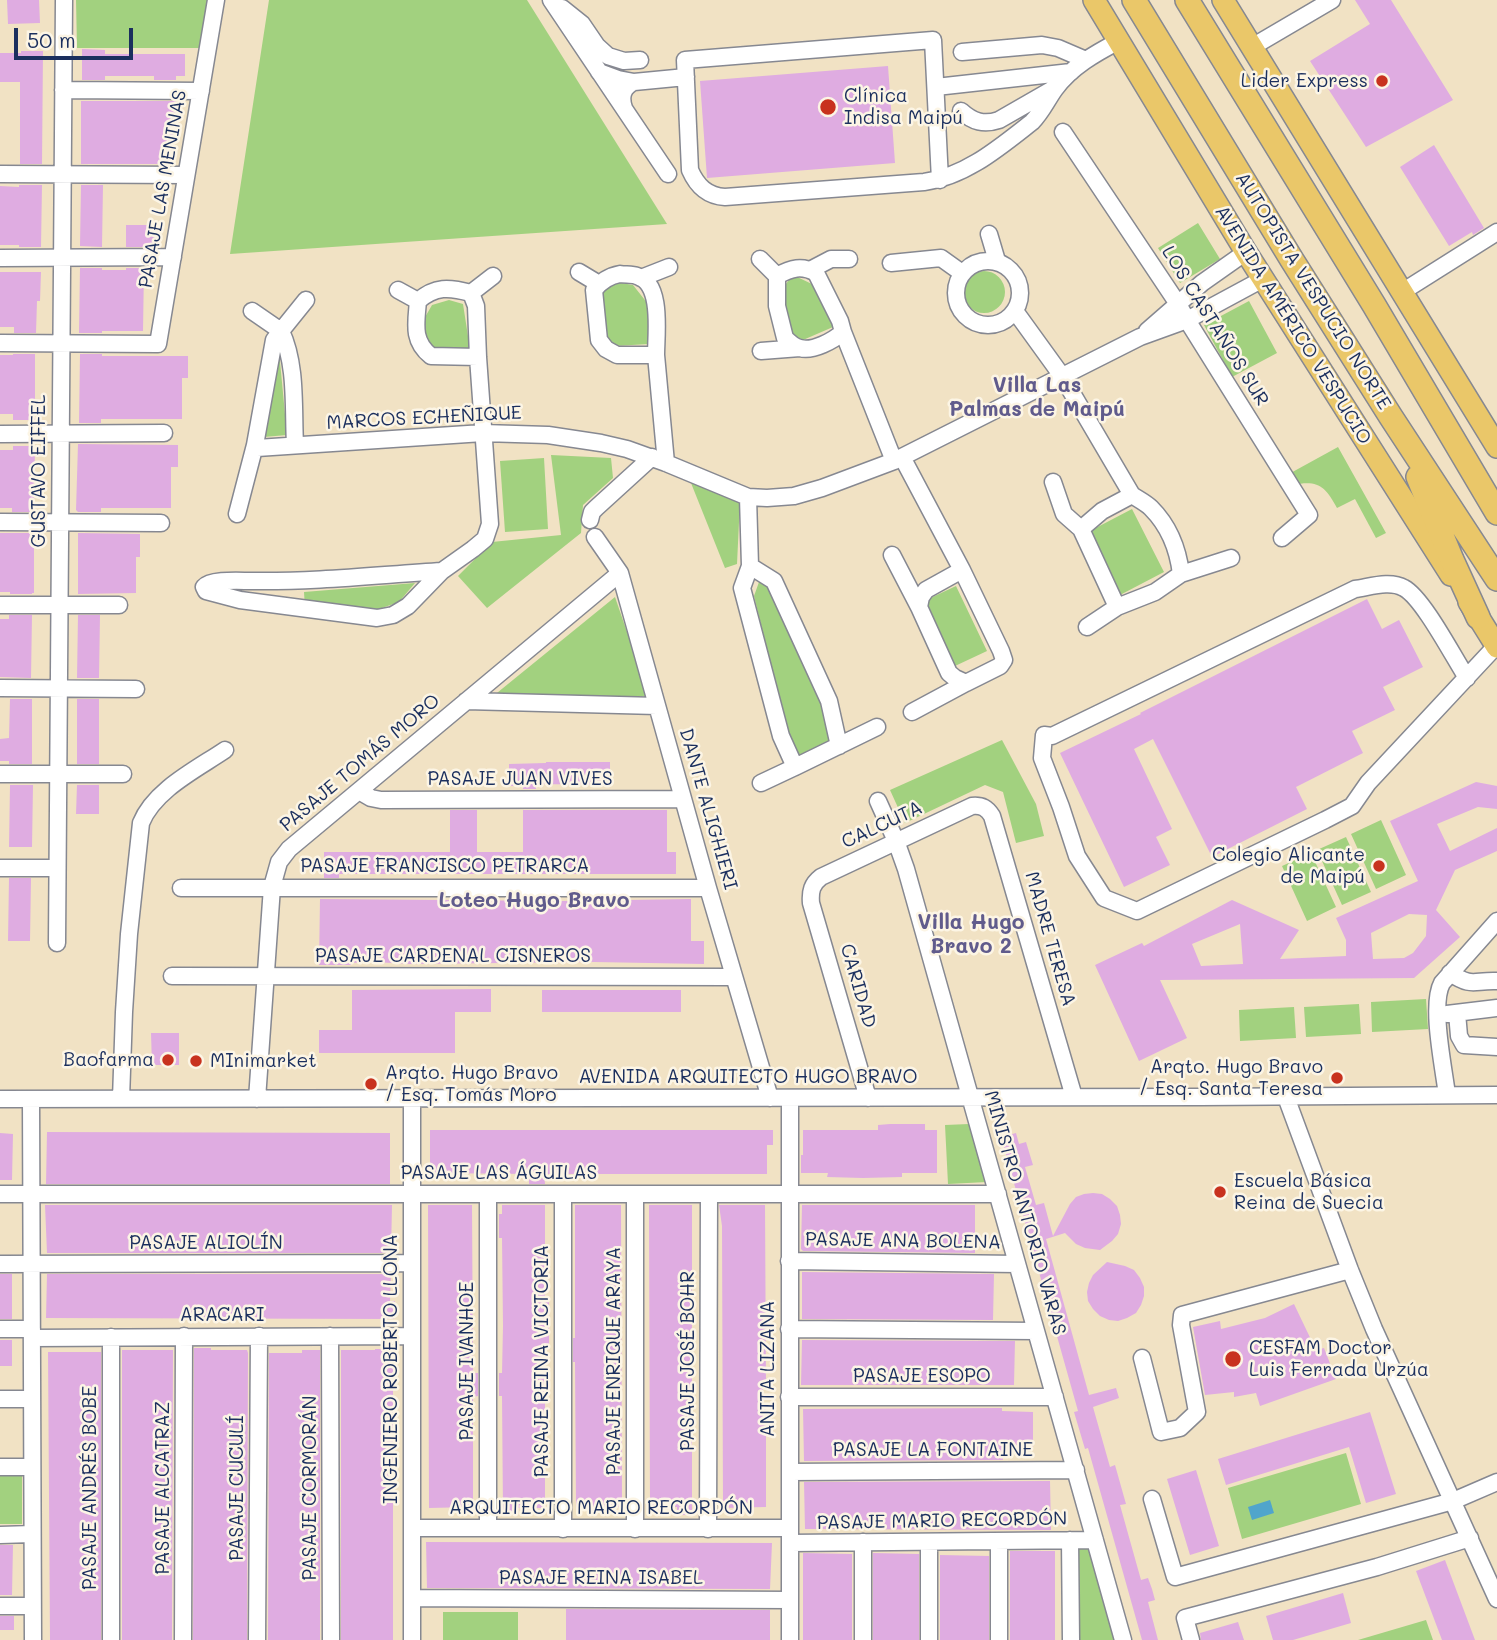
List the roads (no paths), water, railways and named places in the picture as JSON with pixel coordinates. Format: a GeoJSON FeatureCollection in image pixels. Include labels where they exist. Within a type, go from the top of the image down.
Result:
{"type":"FeatureCollection","features":[{"type":"Feature","properties":{"kind":"highway","name":"AUTOPISTA VESPUCIO NORTE"},"geometry":{"type":"LineString","coordinates":[[1134,0],[1292,260],[1497,579]]}},
{"type":"Feature","properties":{"kind":"highway"},"geometry":{"type":"LineString","coordinates":[[1187,0],[1374,305],[1497,513]]}},
{"type":"Feature","properties":{"kind":"highway"},"geometry":{"type":"LineString","coordinates":[[1391,417],[1478,617]]}},
{"type":"Feature","properties":{"kind":"main road","name":"AVENIDA AMÉRICO VESPUCIO"},"geometry":{"type":"LineString","coordinates":[[1094,0],[1246,253],[1497,647]]}},
{"type":"Feature","properties":{"kind":"main road"},"geometry":{"type":"LineString","coordinates":[[1223,0],[1496,445]]}},
{"type":"Feature","properties":{"kind":"street","name":"GUSTAVO EIFFEL"},"geometry":{"type":"LineString","coordinates":[[57,943],[64,0]]}},
{"type":"Feature","properties":{"kind":"street","name":"PASAJE LAS MENINAS"},"geometry":{"type":"LineString","coordinates":[[61,343],[158,344],[216,0]]}},
{"type":"Feature","properties":{"kind":"street"},"geometry":{"type":"LineString","coordinates":[[1252,47],[1332,0]]}},
{"type":"Feature","properties":{"kind":"street"},"geometry":{"type":"LineString","coordinates":[[552,2],[575,17],[608,56],[624,61],[640,60]]}},
{"type":"Feature","properties":{"kind":"street"},"geometry":{"type":"LineString","coordinates":[[552,2],[667,174]]}},
{"type":"Feature","properties":{"kind":"street"},"geometry":{"type":"LineString","coordinates":[[940,180],[933,40],[685,60],[690,170],[697,184],[709,194],[725,197],[940,180],[965,169],[1032,122],[1055,88],[1071,72],[1119,41]]}},
{"type":"Feature","properties":{"kind":"street"},"geometry":{"type":"LineString","coordinates":[[962,52],[1042,45],[1086,60]]}},
{"type":"Feature","properties":{"kind":"street"},"geometry":{"type":"LineString","coordinates":[[599,72],[634,82],[686,77]]}},
{"type":"Feature","properties":{"kind":"street"},"geometry":{"type":"LineString","coordinates":[[936,86],[1071,72]]}},
{"type":"Feature","properties":{"kind":"street"},"geometry":{"type":"LineString","coordinates":[[625,110],[622,95],[626,87],[634,82]]}},
{"type":"Feature","properties":{"kind":"street"},"geometry":{"type":"LineString","coordinates":[[961,111],[975,121],[991,123],[1055,88]]}},
{"type":"Feature","properties":{"kind":"street"},"geometry":{"type":"LineString","coordinates":[[63,90],[201,91]]}},
{"type":"Feature","properties":{"kind":"street","name":"LOS CASTAÑOS SUR"},"geometry":{"type":"LineString","coordinates":[[1063,132],[1178,304],[1309,516],[1282,538]]}},
{"type":"Feature","properties":{"kind":"street"},"geometry":{"type":"LineString","coordinates":[[0,174],[186,175]]}},
{"type":"Feature","properties":{"kind":"street"},"geometry":{"type":"LineString","coordinates":[[1402,292],[1497,232]]}},
{"type":"Feature","properties":{"kind":"street"},"geometry":{"type":"LineString","coordinates":[[989,234],[997,261]]}},
{"type":"Feature","properties":{"kind":"street","name":"MARCOS ECHEÑIQUE"},"geometry":{"type":"LineString","coordinates":[[1140,337],[1202,283],[1246,253]]}},
{"type":"Feature","properties":{"kind":"street"},"geometry":{"type":"LineString","coordinates":[[0,258],[173,257]]}},
{"type":"Feature","properties":{"kind":"street"},"geometry":{"type":"LineString","coordinates":[[760,258],[777,276],[777,306],[785,338],[800,348]]}},
{"type":"Feature","properties":{"kind":"street"},"geometry":{"type":"LineString","coordinates":[[891,263],[941,258],[962,272]]}},
{"type":"Feature","properties":{"kind":"street"},"geometry":{"type":"LineString","coordinates":[[810,270],[831,260],[849,260]]}},
{"type":"Feature","properties":{"kind":"street"},"geometry":{"type":"LineString","coordinates":[[997,261],[1014,272],[1021,291],[1020,302],[1006,320],[994,325],[981,325],[960,310],[956,297],[957,284],[962,272],[978,262],[997,261]]}},
{"type":"Feature","properties":{"kind":"street"},"geometry":{"type":"LineString","coordinates":[[641,278],[668,267]]}},
{"type":"Feature","properties":{"kind":"street"},"geometry":{"type":"LineString","coordinates":[[777,276],[794,268],[816,273],[841,321],[843,332],[898,459],[962,570],[1004,660],[1000,666],[912,712]]}},
{"type":"Feature","properties":{"kind":"street"},"geometry":{"type":"LineString","coordinates":[[579,272],[599,284]]}},
{"type":"Feature","properties":{"kind":"street"},"geometry":{"type":"LineString","coordinates":[[590,520],[596,508],[659,460],[655,296],[647,283],[636,275],[611,275],[599,284],[594,293],[599,340],[606,349],[617,355],[656,355]]}},
{"type":"Feature","properties":{"kind":"street"},"geometry":{"type":"LineString","coordinates":[[471,293],[493,276]]}},
{"type":"Feature","properties":{"kind":"street","name":"MARCOS ECHEÑIQUE"},"geometry":{"type":"LineString","coordinates":[[256,447],[483,433],[575,438],[614,446],[659,460],[748,497],[780,497],[807,493],[898,459],[1140,337],[1187,320],[1263,279]]}},
{"type":"Feature","properties":{"kind":"street"},"geometry":{"type":"LineString","coordinates":[[471,293],[441,289],[427,293],[418,302],[416,340],[431,356],[478,357]]}},
{"type":"Feature","properties":{"kind":"street"},"geometry":{"type":"LineString","coordinates":[[398,290],[418,302]]}},
{"type":"Feature","properties":{"kind":"street"},"geometry":{"type":"LineString","coordinates":[[442,571],[294,582],[239,580],[209,583],[204,587],[206,591],[221,596],[384,618],[408,606],[442,571],[485,539],[489,514],[476,306],[471,293]]}},
{"type":"Feature","properties":{"kind":"street"},"geometry":{"type":"LineString","coordinates":[[237,514],[256,447],[274,340],[306,300]]}},
{"type":"Feature","properties":{"kind":"street"},"geometry":{"type":"LineString","coordinates":[[252,311],[281,331],[286,342],[291,364],[295,445]]}},
{"type":"Feature","properties":{"kind":"street"},"geometry":{"type":"LineString","coordinates":[[1015,311],[1062,376],[1132,495],[1151,508],[1170,533],[1178,554],[1181,574]]}},
{"type":"Feature","properties":{"kind":"street"},"geometry":{"type":"LineString","coordinates":[[761,351],[814,347],[837,338],[843,332]]}},
{"type":"Feature","properties":{"kind":"street"},"geometry":{"type":"LineString","coordinates":[[0,343],[61,343]]}},
{"type":"Feature","properties":{"kind":"street"},"geometry":{"type":"LineString","coordinates":[[0,434],[164,433]]}},
{"type":"Feature","properties":{"kind":"street"},"geometry":{"type":"LineString","coordinates":[[1053,482],[1064,514],[1081,529],[1117,607]]}},
{"type":"Feature","properties":{"kind":"street"},"geometry":{"type":"LineString","coordinates":[[1081,529],[1102,511],[1132,495]]}},
{"type":"Feature","properties":{"kind":"street"},"geometry":{"type":"LineString","coordinates":[[748,497],[750,566],[742,588],[781,736],[795,767]]}},
{"type":"Feature","properties":{"kind":"street"},"geometry":{"type":"LineString","coordinates":[[0,522],[161,523]]}},
{"type":"Feature","properties":{"kind":"street","name":"DANTE ALIGHIERI"},"geometry":{"type":"LineString","coordinates":[[594,537],[620,573],[770,1098]]}},
{"type":"Feature","properties":{"kind":"street"},"geometry":{"type":"LineString","coordinates":[[892,555],[949,673],[966,682]]}},
{"type":"Feature","properties":{"kind":"street"},"geometry":{"type":"LineString","coordinates":[[1087,626],[1117,607],[1155,592],[1181,574],[1231,558]]}},
{"type":"Feature","properties":{"kind":"street"},"geometry":{"type":"LineString","coordinates":[[750,566],[774,581],[830,701],[839,746]]}},
{"type":"Feature","properties":{"kind":"street"},"geometry":{"type":"LineString","coordinates":[[919,607],[926,590],[962,570]]}},
{"type":"Feature","properties":{"kind":"street","name":"PASAJE TOMÁS MORO"},"geometry":{"type":"LineString","coordinates":[[257,1099],[272,887],[276,867],[283,856],[620,573]]}},
{"type":"Feature","properties":{"kind":"street"},"geometry":{"type":"LineString","coordinates":[[294,582],[297,608]]}},
{"type":"Feature","properties":{"kind":"street"},"geometry":{"type":"LineString","coordinates":[[1467,678],[1427,612],[1406,588],[1390,584],[1355,589],[1052,736],[1044,735],[1042,758],[1062,807],[1077,856],[1104,898],[1137,911],[1352,806],[1368,783],[1497,647]]}},
{"type":"Feature","properties":{"kind":"street"},"geometry":{"type":"LineString","coordinates":[[0,605],[119,604]]}},
{"type":"Feature","properties":{"kind":"street"},"geometry":{"type":"LineString","coordinates":[[0,688],[136,689]]}},
{"type":"Feature","properties":{"kind":"street"},"geometry":{"type":"LineString","coordinates":[[466,701],[657,706]]}},
{"type":"Feature","properties":{"kind":"street"},"geometry":{"type":"LineString","coordinates":[[761,783],[877,727]]}},
{"type":"Feature","properties":{"kind":"street"},"geometry":{"type":"LineString","coordinates":[[121,1099],[127,960],[141,823],[148,808],[161,793],[225,750]]}},
{"type":"Feature","properties":{"kind":"street"},"geometry":{"type":"LineString","coordinates":[[0,774],[123,774]]}},
{"type":"Feature","properties":{"kind":"street","name":"PASAJE JUAN VIVES"},"geometry":{"type":"LineString","coordinates":[[359,791],[371,798],[382,800],[684,799]]}},
{"type":"Feature","properties":{"kind":"street","name":"MINISTRO ANTORIO VARAS"},"geometry":{"type":"LineString","coordinates":[[878,801],[906,869],[1123,1640]]}},
{"type":"Feature","properties":{"kind":"street","name":"CALCUTA"},"geometry":{"type":"LineString","coordinates":[[812,887],[821,877],[972,806]]}},
{"type":"Feature","properties":{"kind":"street","name":"MADRE TERESA"},"geometry":{"type":"LineString","coordinates":[[972,806],[985,807],[992,816],[1074,1097]]}},
{"type":"Feature","properties":{"kind":"street"},"geometry":{"type":"LineString","coordinates":[[0,868],[57,868]]}},
{"type":"Feature","properties":{"kind":"street","name":"CARIDAD"},"geometry":{"type":"LineString","coordinates":[[812,887],[811,902],[868,1098]]}},
{"type":"Feature","properties":{"kind":"street","name":"PASAJE FRANCISCO PETRARCA"},"geometry":{"type":"LineString","coordinates":[[181,888],[709,888]]}},
{"type":"Feature","properties":{"kind":"street"},"geometry":{"type":"LineString","coordinates":[[1447,1095],[1438,991],[1441,983],[1497,921]]}},
{"type":"Feature","properties":{"kind":"street"},"geometry":{"type":"LineString","coordinates":[[1450,973],[1464,982],[1497,981]]}},
{"type":"Feature","properties":{"kind":"street","name":"PASAJE CARDENAL CISNEROS"},"geometry":{"type":"LineString","coordinates":[[172,976],[734,977]]}},
{"type":"Feature","properties":{"kind":"street"},"geometry":{"type":"LineString","coordinates":[[1438,1015],[1497,1008]]}},
{"type":"Feature","properties":{"kind":"street"},"geometry":{"type":"LineString","coordinates":[[1457,1013],[1464,1045],[1497,1047]]}},
{"type":"Feature","properties":{"kind":"street","name":"AVENIDA ARQUITECTO HUGO BRAVO"},"geometry":{"type":"LineString","coordinates":[[0,1099],[1497,1095]]}},
{"type":"Feature","properties":{"kind":"street"},"geometry":{"type":"LineString","coordinates":[[1286,1097],[1350,1270],[1393,1374],[1497,1599]]}},
{"type":"Feature","properties":{"kind":"street","name":"INGENIERO ROBERTO LLONA"},"geometry":{"type":"LineString","coordinates":[[412,1098],[412,1640]]}},
{"type":"Feature","properties":{"kind":"street","name":"ANITA LIZANA"},"geometry":{"type":"LineString","coordinates":[[790,1098],[790,1640]]}},
{"type":"Feature","properties":{"kind":"street"},"geometry":{"type":"LineString","coordinates":[[31,1099],[33,1640]]}},
{"type":"Feature","properties":{"kind":"street","name":"PASAJE LAS ÁGUILAS"},"geometry":{"type":"LineString","coordinates":[[0,1194],[998,1194]]}},
{"type":"Feature","properties":{"kind":"street","name":"PASAJE IVANHOE"},"geometry":{"type":"LineString","coordinates":[[488,1194],[488,1528]]}},
{"type":"Feature","properties":{"kind":"street","name":"PASAJE REINA VICTORIA"},"geometry":{"type":"LineString","coordinates":[[563,1194],[564,1529]]}},
{"type":"Feature","properties":{"kind":"street","name":"PASAJE ENRIQUE ARAYA"},"geometry":{"type":"LineString","coordinates":[[635,1194],[635,1529]]}},
{"type":"Feature","properties":{"kind":"street","name":"PASAJE JOSÉ BOHR"},"geometry":{"type":"LineString","coordinates":[[708,1529],[709,1194]]}},
{"type":"Feature","properties":{"kind":"street","name":"PASAJE ANA BOLENA"},"geometry":{"type":"LineString","coordinates":[[789,1261],[1017,1264]]}},
{"type":"Feature","properties":{"kind":"street","name":"PASAJE ALIOLÍN"},"geometry":{"type":"LineString","coordinates":[[0,1264],[412,1264]]}},
{"type":"Feature","properties":{"kind":"street"},"geometry":{"type":"LineString","coordinates":[[1142,1358],[1161,1432],[1180,1428],[1197,1412],[1181,1325],[1182,1315],[1350,1270]]}},
{"type":"Feature","properties":{"kind":"street","name":"ARACARI"},"geometry":{"type":"LineString","coordinates":[[0,1329],[32,1334],[110,1337],[412,1336]]}},
{"type":"Feature","properties":{"kind":"street"},"geometry":{"type":"LineString","coordinates":[[789,1329],[1036,1331]]}},
{"type":"Feature","properties":{"kind":"street","name":"PASAJE ALCATRAZ"},"geometry":{"type":"LineString","coordinates":[[184,1336],[184,1640]]}},
{"type":"Feature","properties":{"kind":"street","name":"PASAJE CUCULÍ"},"geometry":{"type":"LineString","coordinates":[[257,1640],[259,1336]]}},
{"type":"Feature","properties":{"kind":"street","name":"PASAJE CORMORÁN"},"geometry":{"type":"LineString","coordinates":[[330,1336],[331,1640]]}},
{"type":"Feature","properties":{"kind":"street","name":"PASAJE ANDRÉS BOBE"},"geometry":{"type":"LineString","coordinates":[[110,1337],[111,1640]]}},
{"type":"Feature","properties":{"kind":"street","name":"PASAJE ESOPO"},"geometry":{"type":"LineString","coordinates":[[789,1397],[1055,1397]]}},
{"type":"Feature","properties":{"kind":"street"},"geometry":{"type":"LineString","coordinates":[[0,1399],[32,1399]]}},
{"type":"Feature","properties":{"kind":"street"},"geometry":{"type":"LineString","coordinates":[[0,1467],[32,1467]]}},
{"type":"Feature","properties":{"kind":"street","name":"PASAJE LA FONTAINE"},"geometry":{"type":"LineString","coordinates":[[790,1472],[1076,1470]]}},
{"type":"Feature","properties":{"kind":"street"},"geometry":{"type":"LineString","coordinates":[[1152,1499],[1175,1577],[1452,1501],[1497,1482]]}},
{"type":"Feature","properties":{"kind":"street","name":"ARQUITECTO MARIO RECORDÓN"},"geometry":{"type":"LineString","coordinates":[[412,1528],[708,1529],[790,1536]]}},
{"type":"Feature","properties":{"kind":"street"},"geometry":{"type":"LineString","coordinates":[[0,1535],[32,1535]]}},
{"type":"Feature","properties":{"kind":"street","name":"PASAJE MARIO RECORDÓN"},"geometry":{"type":"LineString","coordinates":[[790,1536],[863,1542],[1095,1540]]}},
{"type":"Feature","properties":{"kind":"street"},"geometry":{"type":"LineString","coordinates":[[1191,1640],[1185,1618],[1377,1567],[1469,1538]]}},
{"type":"Feature","properties":{"kind":"street"},"geometry":{"type":"LineString","coordinates":[[1070,1540],[1071,1640]]}},
{"type":"Feature","properties":{"kind":"street"},"geometry":{"type":"LineString","coordinates":[[999,1541],[999,1640]]}},
{"type":"Feature","properties":{"kind":"street"},"geometry":{"type":"LineString","coordinates":[[863,1542],[863,1640]]}},
{"type":"Feature","properties":{"kind":"street"},"geometry":{"type":"LineString","coordinates":[[929,1542],[929,1640]]}},
{"type":"Feature","properties":{"kind":"street","name":"PASAJE REINA ISABEL"},"geometry":{"type":"LineString","coordinates":[[412,1598],[790,1600]]}},
{"type":"Feature","properties":{"kind":"street"},"geometry":{"type":"LineString","coordinates":[[0,1606],[32,1606]]}},
{"type":"Feature","properties":{"kind":"water"},"geometry":{"type":"Polygon","coordinates":[[[1270,1500],[1274,1513],[1252,1520],[1248,1507],[1270,1500]]]}},
{"type":"Feature","properties":{"kind":"place","name":"Lider Express"},"geometry":{"type":"Point","coordinates":[1382,81]}},
{"type":"Feature","properties":{"kind":"place","name":"Clínica Indisa Maipú"},"geometry":{"type":"Point","coordinates":[828,107]}},
{"type":"Feature","properties":{"kind":"place","name":"Colegio Alicante de Maipú"},"geometry":{"type":"Point","coordinates":[1379,866]}},
{"type":"Feature","properties":{"kind":"place","name":"Baofarma"},"geometry":{"type":"Point","coordinates":[168,1060]}},
{"type":"Feature","properties":{"kind":"place","name":"MInimarket"},"geometry":{"type":"Point","coordinates":[196,1061]}},
{"type":"Feature","properties":{"kind":"place","name":"Arqto. Hugo Bravo / Esq. Santa Teresa"},"geometry":{"type":"Point","coordinates":[1337,1078]}},
{"type":"Feature","properties":{"kind":"place","name":"Arqto. Hugo Bravo / Esq. Tomás Moro"},"geometry":{"type":"Point","coordinates":[371,1084]}},
{"type":"Feature","properties":{"kind":"place","name":"Escuela Básica Reina de Suecia"},"geometry":{"type":"Point","coordinates":[1220,1192]}},
{"type":"Feature","properties":{"kind":"place","name":"CESFAM Doctor Luis Ferrada Urzúa"},"geometry":{"type":"Point","coordinates":[1233,1359]}},
{"type":"Feature","properties":{"kind":"district","name":"Villa Las Palmas de Maipú"},"geometry":{"type":"Point","coordinates":[1037,398]}},
{"type":"Feature","properties":{"kind":"district","name":"Loteo Hugo Bravo"},"geometry":{"type":"Point","coordinates":[534,901]}},
{"type":"Feature","properties":{"kind":"district","name":"Villa Hugo Bravo 2"},"geometry":{"type":"Point","coordinates":[971,935]}}]}
